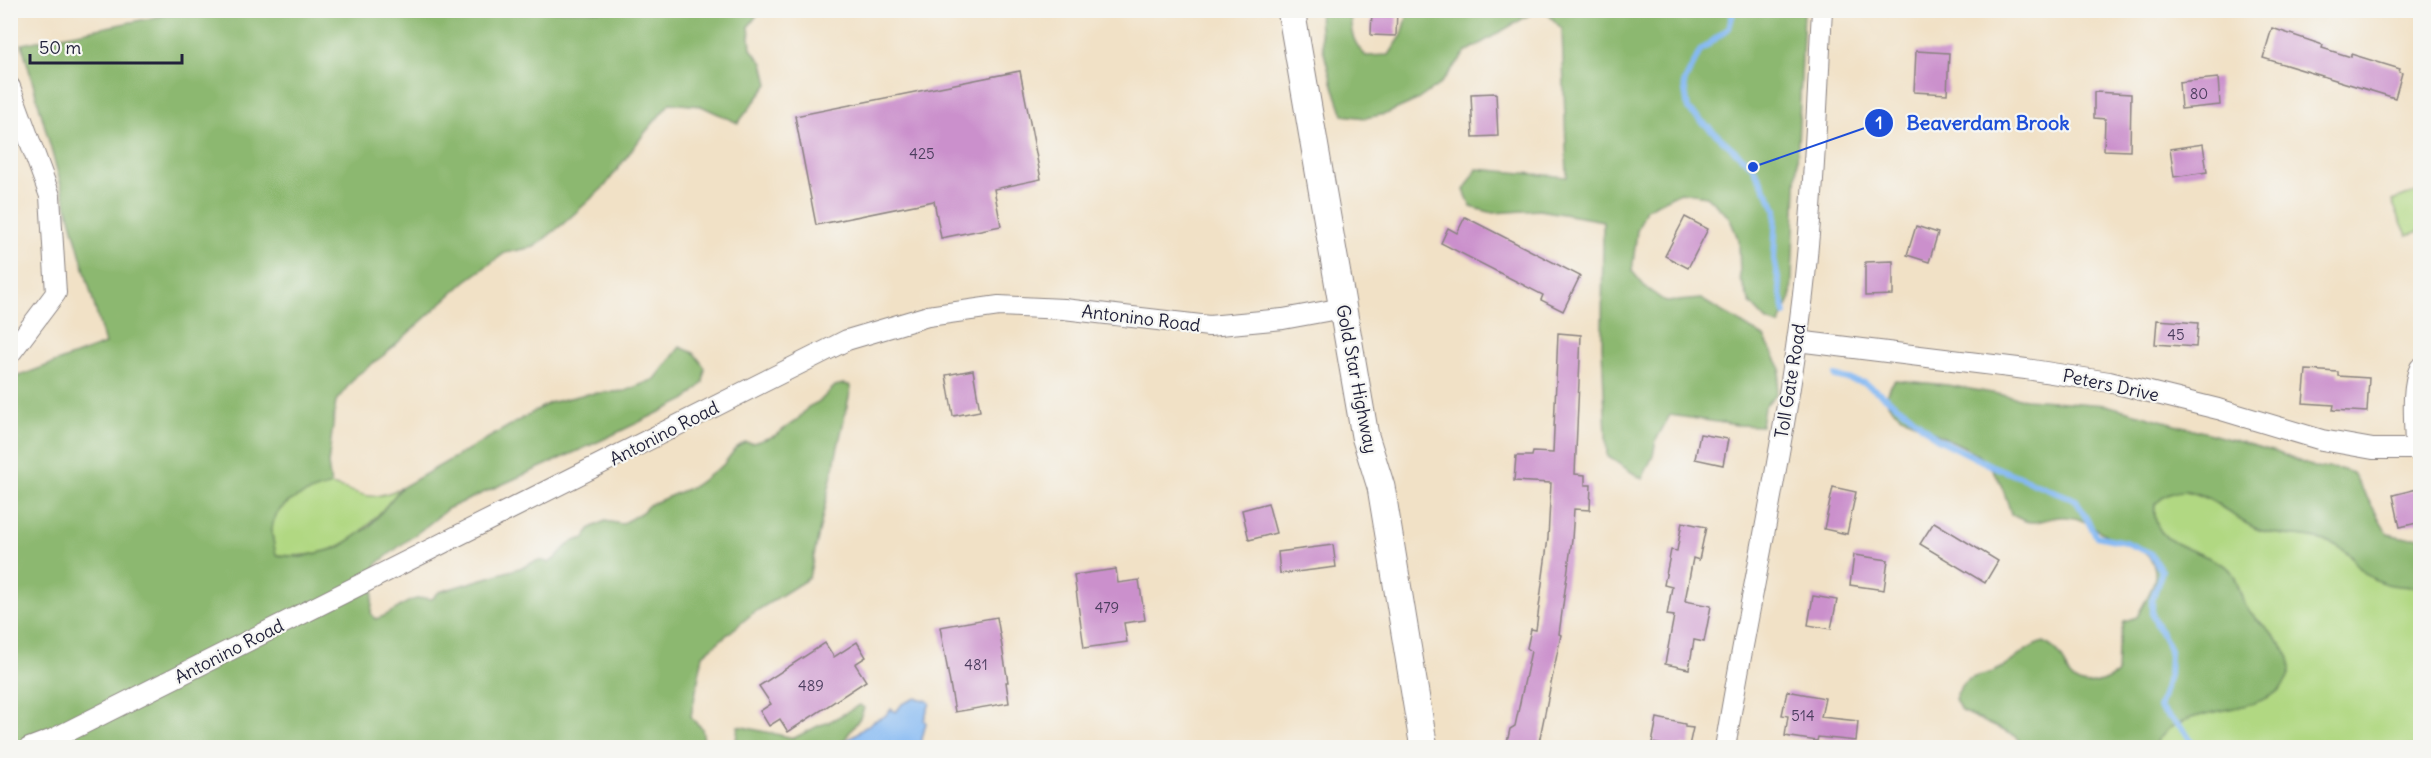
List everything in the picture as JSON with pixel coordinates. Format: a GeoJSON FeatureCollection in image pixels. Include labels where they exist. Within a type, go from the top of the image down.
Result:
{"type":"FeatureCollection","features":[{"type":"Feature","properties":{"kind":"main road","name":"Gold Star Highway"},"geometry":{"type":"LineString","coordinates":[[1291,10],[1365,436],[1381,487],[1424,747]]}},
{"type":"Feature","properties":{"kind":"street","name":"Toll Gate Road"},"geometry":{"type":"LineString","coordinates":[[1725,747],[1797,341],[1808,253],[1822,10]]}},
{"type":"Feature","properties":{"kind":"street"},"geometry":{"type":"LineString","coordinates":[[10,87],[50,196],[56,293],[10,354]]}},
{"type":"Feature","properties":{"kind":"street","name":"Antonino Road"},"geometry":{"type":"LineString","coordinates":[[29,747],[53,740],[847,340],[928,316],[999,306],[1064,309],[1209,326],[1283,320],[1343,308]]}},
{"type":"Feature","properties":{"kind":"street","name":"Peters Drive"},"geometry":{"type":"LineString","coordinates":[[1797,341],[2026,369],[2109,382],[2218,409],[2322,440],[2373,449],[2418,449]]}},
{"type":"Feature","properties":{"kind":"street"},"geometry":{"type":"LineString","coordinates":[[2418,449],[2417,376],[2421,369]]}},
{"type":"Feature","properties":{"kind":"green space"},"geometry":{"type":"Polygon","coordinates":[[[191,10],[760,11],[749,26],[751,49],[763,63],[768,84],[738,123],[701,106],[670,103],[605,186],[563,224],[534,247],[505,253],[466,281],[384,355],[356,376],[336,401],[328,464],[331,485],[293,499],[285,505],[278,512],[272,531],[276,555],[301,557],[338,548],[369,527],[401,488],[549,403],[586,394],[625,391],[655,379],[680,347],[694,353],[705,368],[703,383],[687,399],[602,440],[447,509],[376,565],[371,613],[375,619],[383,617],[415,599],[432,599],[439,592],[538,561],[549,563],[567,545],[585,538],[589,529],[605,521],[622,524],[649,505],[694,486],[723,465],[736,448],[745,442],[753,443],[774,436],[798,419],[808,407],[820,401],[835,386],[849,385],[851,388],[809,578],[753,613],[703,655],[691,716],[702,728],[705,747],[11,748],[11,379],[105,344],[22,44],[191,10]]]}},
{"type":"Feature","properties":{"kind":"green space"},"geometry":{"type":"Polygon","coordinates":[[[1320,11],[1350,11],[1353,35],[1357,45],[1366,56],[1389,55],[1402,35],[1409,11],[1536,11],[1466,52],[1440,84],[1417,100],[1386,114],[1365,118],[1343,115],[1323,48],[1319,21],[1320,11]]]}},
{"type":"Feature","properties":{"kind":"green space"},"geometry":{"type":"Polygon","coordinates":[[[1545,11],[1804,11],[1791,298],[1779,325],[1767,321],[1750,303],[1740,277],[1739,241],[1729,217],[1706,196],[1680,192],[1646,209],[1637,231],[1632,271],[1646,288],[1666,302],[1701,299],[1764,337],[1781,369],[1776,394],[1764,407],[1761,426],[1737,425],[1670,415],[1656,440],[1653,456],[1642,479],[1607,456],[1602,347],[1603,221],[1540,210],[1493,213],[1471,207],[1464,190],[1477,169],[1567,177],[1562,29],[1545,11]]]}},
{"type":"Feature","properties":{"kind":"green space"},"geometry":{"type":"Polygon","coordinates":[[[2420,191],[2420,231],[2407,235],[2392,201],[2420,191]]]}},
{"type":"Feature","properties":{"kind":"green space"},"geometry":{"type":"Polygon","coordinates":[[[1895,380],[1947,385],[2026,399],[2106,405],[2276,452],[2313,467],[2340,469],[2353,473],[2388,534],[2420,537],[2420,587],[2394,586],[2371,578],[2350,555],[2339,547],[2312,538],[2263,531],[2197,493],[2184,491],[2170,494],[2155,504],[2155,518],[2159,529],[2175,543],[2229,569],[2247,608],[2283,647],[2290,665],[2289,675],[2279,690],[2264,699],[2245,706],[2182,721],[2165,732],[2154,747],[2026,747],[2013,735],[1961,711],[1955,699],[1960,688],[1968,680],[2002,668],[2030,648],[2044,642],[2058,653],[2068,674],[2080,683],[2086,685],[2099,683],[2117,674],[2118,647],[2124,621],[2137,617],[2147,598],[2154,581],[2153,564],[2148,556],[2139,549],[2107,536],[2081,520],[2059,517],[2028,522],[2011,514],[1996,476],[1981,457],[1915,424],[1892,409],[1886,395],[1895,380]]]}},
{"type":"Feature","properties":{"kind":"green space"},"geometry":{"type":"Polygon","coordinates":[[[331,485],[366,496],[389,493],[401,488],[362,531],[334,549],[298,556],[276,555],[272,531],[278,512],[293,499],[331,485]]]}},
{"type":"Feature","properties":{"kind":"green space"},"geometry":{"type":"Polygon","coordinates":[[[2177,490],[2203,497],[2241,521],[2263,531],[2330,543],[2346,552],[2361,569],[2382,581],[2420,587],[2420,747],[2154,747],[2165,732],[2180,722],[2259,700],[2276,690],[2289,674],[2283,647],[2249,611],[2231,571],[2217,561],[2168,539],[2160,530],[2155,519],[2155,504],[2165,495],[2177,490]]]}},
{"type":"Feature","properties":{"kind":"green space"},"geometry":{"type":"Polygon","coordinates":[[[860,705],[864,708],[860,718],[839,747],[735,748],[738,726],[794,738],[860,705]]]}},
{"type":"Feature","properties":{"kind":"water"},"geometry":{"type":"Polygon","coordinates":[[[916,698],[930,703],[924,720],[926,723],[920,747],[838,747],[874,721],[885,716],[891,709],[896,712],[902,704],[916,698]]]}},
{"type":"Feature","properties":{"kind":"building"},"geometry":{"type":"Polygon","coordinates":[[[1372,10],[1397,10],[1396,36],[1371,35],[1372,10]]]}},
{"type":"Feature","properties":{"kind":"building"},"geometry":{"type":"Polygon","coordinates":[[[2272,28],[2323,45],[2322,48],[2400,69],[2399,72],[2402,73],[2395,98],[2263,58],[2272,28]]]}},
{"type":"Feature","properties":{"kind":"building"},"geometry":{"type":"Polygon","coordinates":[[[1916,51],[1949,53],[1947,94],[1914,92],[1916,51]]]}},
{"type":"Feature","properties":{"kind":"building"},"geometry":{"type":"Polygon","coordinates":[[[1020,71],[1041,179],[994,189],[1001,226],[941,238],[934,201],[816,225],[795,116],[1020,71]]]}},
{"type":"Feature","properties":{"kind":"building"},"geometry":{"type":"Polygon","coordinates":[[[2218,78],[2220,105],[2181,109],[2179,82],[2218,78]]]}},
{"type":"Feature","properties":{"kind":"building"},"geometry":{"type":"Polygon","coordinates":[[[2094,92],[2131,94],[2130,151],[2104,150],[2105,119],[2094,118],[2094,92]]]}},
{"type":"Feature","properties":{"kind":"building"},"geometry":{"type":"Polygon","coordinates":[[[1496,93],[1498,136],[1473,137],[1471,94],[1496,93]]]}},
{"type":"Feature","properties":{"kind":"building"},"geometry":{"type":"Polygon","coordinates":[[[2203,144],[2207,172],[2174,177],[2170,149],[2203,144]]]}},
{"type":"Feature","properties":{"kind":"building"},"geometry":{"type":"Polygon","coordinates":[[[1465,217],[1580,276],[1563,311],[1541,300],[1543,295],[1441,243],[1448,228],[1457,233],[1465,217]]]}},
{"type":"Feature","properties":{"kind":"building"},"geometry":{"type":"Polygon","coordinates":[[[1685,217],[1708,229],[1688,268],[1665,256],[1685,217]]]}},
{"type":"Feature","properties":{"kind":"building"},"geometry":{"type":"Polygon","coordinates":[[[1916,226],[1938,233],[1929,262],[1907,255],[1916,226]]]}},
{"type":"Feature","properties":{"kind":"building"},"geometry":{"type":"Polygon","coordinates":[[[1893,261],[1893,295],[1865,296],[1865,262],[1893,261]]]}},
{"type":"Feature","properties":{"kind":"building"},"geometry":{"type":"Polygon","coordinates":[[[2157,320],[2198,323],[2196,347],[2155,344],[2157,320]]]}},
{"type":"Feature","properties":{"kind":"building"},"geometry":{"type":"Polygon","coordinates":[[[1558,333],[1581,335],[1575,474],[1585,475],[1585,485],[1591,485],[1590,510],[1574,509],[1559,634],[1561,635],[1538,747],[1506,747],[1510,729],[1515,726],[1531,651],[1527,648],[1531,629],[1536,630],[1548,538],[1551,483],[1514,481],[1516,456],[1532,456],[1533,452],[1553,453],[1558,333]]]}},
{"type":"Feature","properties":{"kind":"building"},"geometry":{"type":"Polygon","coordinates":[[[973,370],[980,411],[953,416],[946,375],[973,370]]]}},
{"type":"Feature","properties":{"kind":"building"},"geometry":{"type":"Polygon","coordinates":[[[2306,370],[2338,372],[2338,376],[2369,378],[2367,412],[2333,410],[2334,405],[2303,403],[2306,370]]]}},
{"type":"Feature","properties":{"kind":"building"},"geometry":{"type":"Polygon","coordinates":[[[1700,434],[1728,439],[1723,465],[1695,459],[1700,434]]]}},
{"type":"Feature","properties":{"kind":"building"},"geometry":{"type":"Polygon","coordinates":[[[1833,487],[1856,492],[1847,534],[1824,529],[1833,487]]]}},
{"type":"Feature","properties":{"kind":"building"},"geometry":{"type":"Polygon","coordinates":[[[2421,488],[2421,522],[2400,527],[2393,495],[2421,488]]]}},
{"type":"Feature","properties":{"kind":"building"},"geometry":{"type":"Polygon","coordinates":[[[1268,503],[1276,533],[1249,540],[1242,510],[1268,503]]]}},
{"type":"Feature","properties":{"kind":"building"},"geometry":{"type":"Polygon","coordinates":[[[1682,522],[1706,527],[1699,560],[1693,558],[1685,601],[1711,606],[1704,642],[1694,640],[1689,669],[1665,664],[1674,616],[1667,615],[1672,587],[1664,585],[1671,550],[1677,551],[1682,522]]]}},
{"type":"Feature","properties":{"kind":"building"},"geometry":{"type":"Polygon","coordinates":[[[1934,522],[1998,561],[1985,583],[1920,544],[1934,522]]]}},
{"type":"Feature","properties":{"kind":"building"},"geometry":{"type":"Polygon","coordinates":[[[1333,545],[1336,567],[1280,574],[1278,552],[1333,545]]]}},
{"type":"Feature","properties":{"kind":"building"},"geometry":{"type":"Polygon","coordinates":[[[1854,555],[1888,560],[1884,590],[1850,585],[1854,555]]]}},
{"type":"Feature","properties":{"kind":"building"},"geometry":{"type":"Polygon","coordinates":[[[1116,569],[1118,583],[1139,580],[1145,620],[1124,623],[1127,642],[1084,648],[1074,575],[1116,569]]]}},
{"type":"Feature","properties":{"kind":"building"},"geometry":{"type":"Polygon","coordinates":[[[1813,596],[1837,600],[1831,629],[1808,625],[1813,596]]]}},
{"type":"Feature","properties":{"kind":"building"},"geometry":{"type":"Polygon","coordinates":[[[997,617],[1008,682],[1006,682],[1009,703],[955,712],[940,627],[997,617]]]}},
{"type":"Feature","properties":{"kind":"building"},"geometry":{"type":"Polygon","coordinates":[[[857,642],[866,657],[855,664],[866,681],[788,732],[780,719],[769,726],[760,711],[771,704],[759,686],[825,643],[834,657],[857,642]]]}},
{"type":"Feature","properties":{"kind":"building"},"geometry":{"type":"Polygon","coordinates":[[[1787,691],[1825,698],[1821,717],[1858,721],[1856,741],[1818,737],[1817,741],[1785,736],[1788,716],[1782,715],[1787,691]]]}},
{"type":"Feature","properties":{"kind":"building"},"geometry":{"type":"Polygon","coordinates":[[[1657,718],[1693,728],[1689,746],[1673,747],[1652,743],[1657,718]]]}},
{"type":"Feature","properties":{"kind":"waterway"},"geometry":{"type":"LineString","coordinates":[[1734,10],[1729,28],[1700,51],[1684,83],[1688,109],[1753,167],[1776,209],[1774,259],[1785,314]]}},
{"type":"Feature","properties":{"kind":"waterway"},"geometry":{"type":"LineString","coordinates":[[1835,376],[1865,383],[1908,413],[1936,438],[1990,465],[2076,500],[2096,536],[2125,542],[2150,553],[2162,571],[2152,600],[2152,615],[2170,650],[2169,675],[2159,708],[2184,730],[2195,748]]}},
{"type":"Feature","properties":{"kind":"place","name":"Beaverdam Brook"},"geometry":{"type":"Point","coordinates":[1753,167]}}]}
